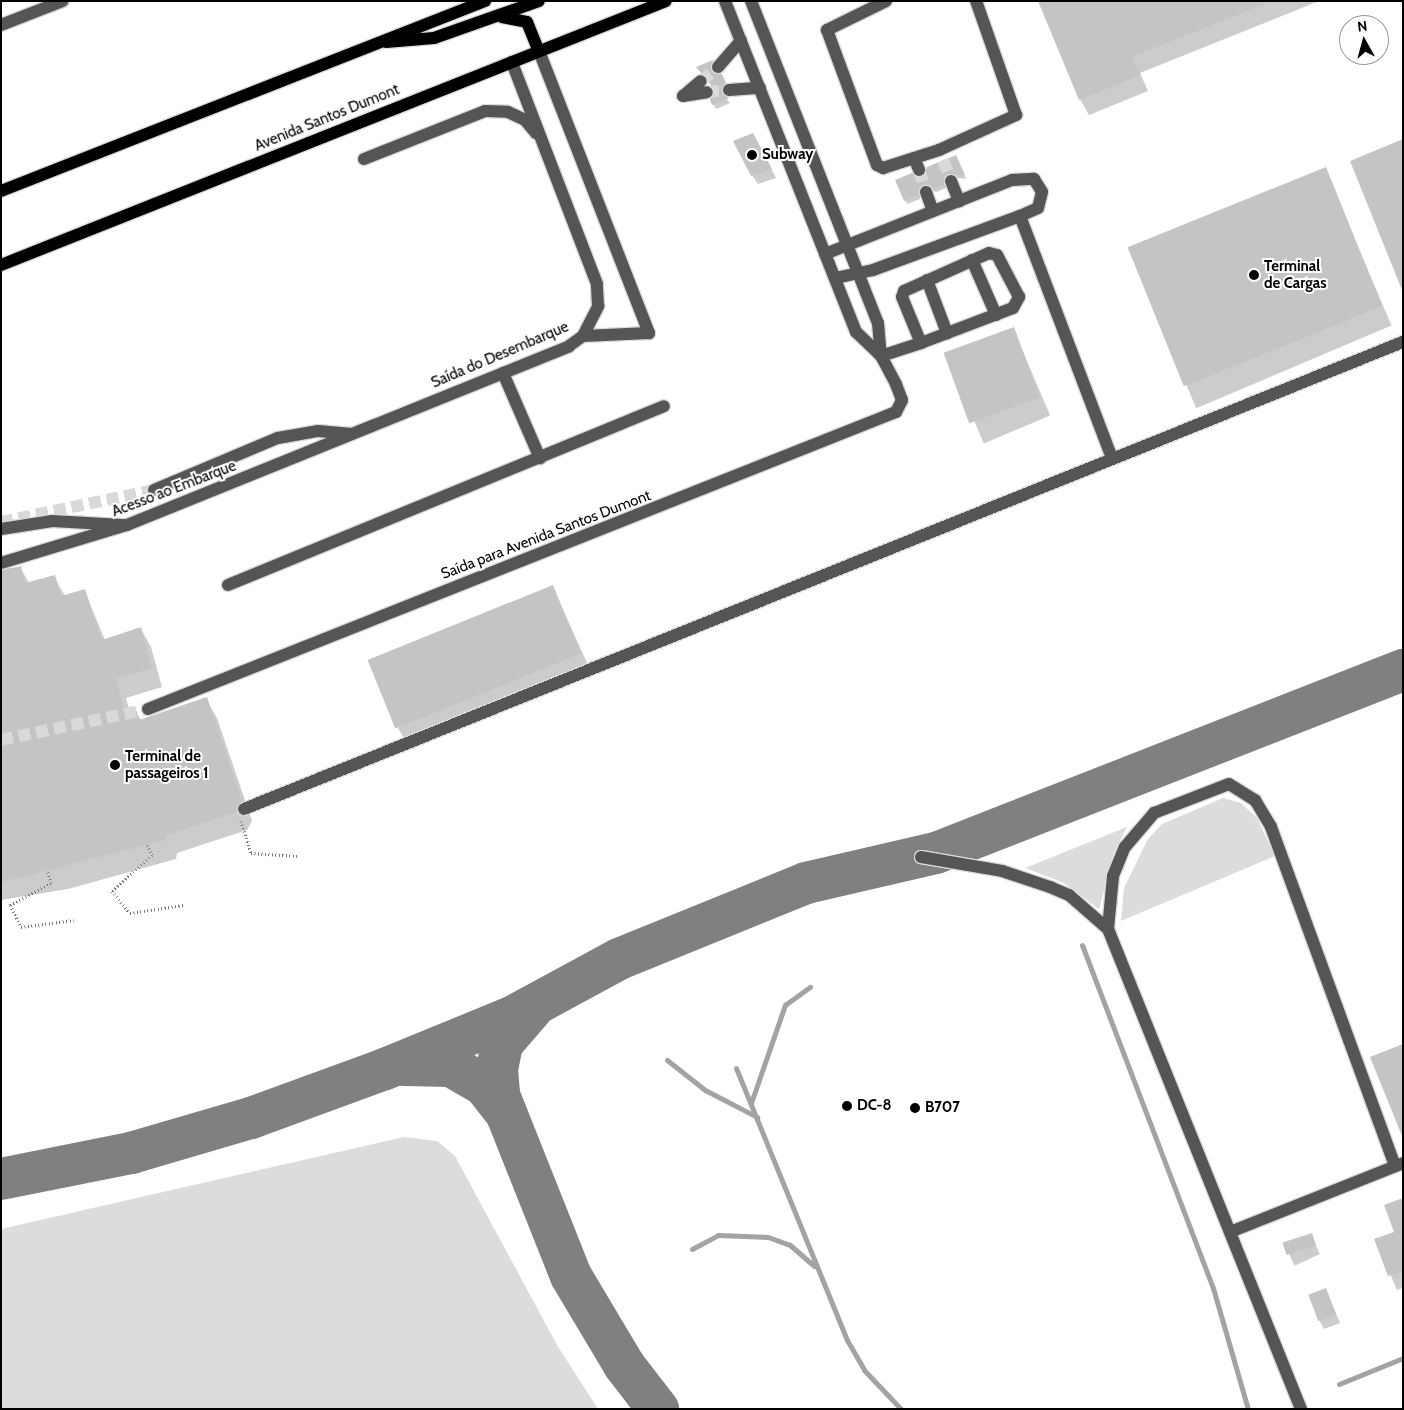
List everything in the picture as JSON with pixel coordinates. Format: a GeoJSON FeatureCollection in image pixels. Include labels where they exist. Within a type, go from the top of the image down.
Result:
{"type":"FeatureCollection","features":[{"type":"Feature","properties":{"kind":"main road"},"geometry":{"type":"LineString","coordinates":[[1,191],[485,1]]}},
{"type":"Feature","properties":{"kind":"main road"},"geometry":{"type":"LineString","coordinates":[[380,42],[422,42],[540,1]]}},
{"type":"Feature","properties":{"kind":"main road","name":"Avenida Santos Dumont"},"geometry":{"type":"LineString","coordinates":[[1,265],[666,1]]}},
{"type":"Feature","properties":{"kind":"main road"},"geometry":{"type":"LineString","coordinates":[[500,16],[527,22],[539,52]]}},
{"type":"Feature","properties":{"kind":"street"},"geometry":{"type":"LineString","coordinates":[[1,25],[63,1]]}},
{"type":"Feature","properties":{"kind":"street"},"geometry":{"type":"LineString","coordinates":[[725,1],[856,332],[881,356]]}},
{"type":"Feature","properties":{"kind":"street"},"geometry":{"type":"LineString","coordinates":[[751,1],[878,323],[881,356]]}},
{"type":"Feature","properties":{"kind":"street"},"geometry":{"type":"LineString","coordinates":[[886,1],[831,24],[827,38],[877,165],[883,168],[914,158],[941,155],[1016,115],[976,1]]}},
{"type":"Feature","properties":{"kind":"street"},"geometry":{"type":"LineString","coordinates":[[718,67],[741,40]]}},
{"type":"Feature","properties":{"kind":"street"},"geometry":{"type":"LineString","coordinates":[[539,52],[649,333],[583,336]]}},
{"type":"Feature","properties":{"kind":"street","name":"Saída do Desembarque"},"geometry":{"type":"LineString","coordinates":[[154,490],[298,433],[354,434],[503,373],[583,336],[598,306],[597,284],[512,62]]}},
{"type":"Feature","properties":{"kind":"street"},"geometry":{"type":"LineString","coordinates":[[729,90],[760,88]]}},
{"type":"Feature","properties":{"kind":"street"},"geometry":{"type":"LineString","coordinates":[[364,160],[485,111],[508,112],[525,120],[540,136]]}},
{"type":"Feature","properties":{"kind":"street"},"geometry":{"type":"LineString","coordinates":[[914,158],[919,170]]}},
{"type":"Feature","properties":{"kind":"street"},"geometry":{"type":"LineString","coordinates":[[825,254],[1012,180],[1034,179],[1043,200],[1038,208],[1020,216],[859,274],[835,278]]}},
{"type":"Feature","properties":{"kind":"street"},"geometry":{"type":"LineString","coordinates":[[951,181],[959,201]]}},
{"type":"Feature","properties":{"kind":"street"},"geometry":{"type":"LineString","coordinates":[[926,192],[933,211]]}},
{"type":"Feature","properties":{"kind":"street"},"geometry":{"type":"LineString","coordinates":[[1020,216],[1111,456]]}},
{"type":"Feature","properties":{"kind":"street"},"geometry":{"type":"LineString","coordinates":[[881,356],[921,343],[996,315],[1018,303],[1011,279],[997,255],[972,260],[904,291],[902,297],[921,343]]}},
{"type":"Feature","properties":{"kind":"street"},"geometry":{"type":"LineString","coordinates":[[972,260],[996,315]]}},
{"type":"Feature","properties":{"kind":"street"},"geometry":{"type":"LineString","coordinates":[[927,280],[947,333]]}},
{"type":"Feature","properties":{"kind":"street"},"geometry":{"type":"LineString","coordinates":[[244,809],[1111,456],[1403,342]]}},
{"type":"Feature","properties":{"kind":"street","name":"Saída para Avenida Santos Dumont"},"geometry":{"type":"LineString","coordinates":[[148,709],[880,422],[896,412],[902,400],[881,356]]}},
{"type":"Feature","properties":{"kind":"street"},"geometry":{"type":"LineString","coordinates":[[503,373],[540,458]]}},
{"type":"Feature","properties":{"kind":"street"},"geometry":{"type":"LineString","coordinates":[[228,585],[664,406]]}},
{"type":"Feature","properties":{"kind":"street","name":"Acesso ao Embarque"},"geometry":{"type":"LineString","coordinates":[[1,563],[127,525],[354,434]]}},
{"type":"Feature","properties":{"kind":"street"},"geometry":{"type":"LineString","coordinates":[[1,530],[52,521],[127,525]]}},
{"type":"Feature","properties":{"kind":"street"},"geometry":{"type":"LineString","coordinates":[[1230,1232],[1399,1165],[1271,826],[1256,800],[1229,784],[1154,813],[1125,847],[1113,876],[1108,929],[1301,1409]]}},
{"type":"Feature","properties":{"kind":"street"},"geometry":{"type":"LineString","coordinates":[[921,857],[1002,871],[1050,887],[1069,896],[1108,929]]}},
{"type":"Feature","properties":{"kind":"path"},"geometry":{"type":"LineString","coordinates":[[242,824],[250,853],[299,856]]}},
{"type":"Feature","properties":{"kind":"path"},"geometry":{"type":"LineString","coordinates":[[147,845],[152,855],[112,891],[130,913],[183,905]]}},
{"type":"Feature","properties":{"kind":"path"},"geometry":{"type":"LineString","coordinates":[[48,872],[51,883],[10,905],[21,927],[74,920]]}},
{"type":"Feature","properties":{"kind":"shaded area"},"geometry":{"type":"Polygon","coordinates":[[[1223,798],[1241,803],[1257,818],[1275,856],[1121,921],[1124,888],[1148,839],[1162,824],[1223,798]]]}},
{"type":"Feature","properties":{"kind":"shaded area"},"geometry":{"type":"Polygon","coordinates":[[[1127,827],[1114,853],[1099,909],[1064,883],[1025,868],[1127,827]]]}},
{"type":"Feature","properties":{"kind":"shaded area"},"geometry":{"type":"Polygon","coordinates":[[[404,1137],[437,1141],[455,1156],[557,1345],[598,1409],[1,1409],[1,1229],[404,1137]]]}},
{"type":"Feature","properties":{"kind":"building"},"geometry":{"type":"Polygon","coordinates":[[[1038,1],[1270,2],[1132,57],[1140,75],[1079,100],[1038,1]]]}},
{"type":"Feature","properties":{"kind":"building"},"geometry":{"type":"Polygon","coordinates":[[[713,60],[711,70],[722,74],[726,83],[721,91],[729,98],[712,105],[710,100],[715,90],[696,67],[713,60]]]}},
{"type":"Feature","properties":{"kind":"building","name":"Subway"},"geometry":{"type":"Polygon","coordinates":[[[753,133],[772,169],[751,176],[733,141],[753,133]]]}},
{"type":"Feature","properties":{"kind":"building"},"geometry":{"type":"Polygon","coordinates":[[[1403,139],[1403,290],[1402,290],[1350,161],[1403,139]]]}},
{"type":"Feature","properties":{"kind":"building"},"geometry":{"type":"Polygon","coordinates":[[[956,155],[965,175],[948,174],[944,184],[933,189],[923,185],[918,195],[904,201],[895,180],[912,173],[922,178],[927,167],[956,155]]]}},
{"type":"Feature","properties":{"kind":"building","name":"Terminal de Cargas"},"geometry":{"type":"Polygon","coordinates":[[[1326,167],[1382,306],[1184,386],[1128,247],[1326,167]]]}},
{"type":"Feature","properties":{"kind":"building"},"geometry":{"type":"Polygon","coordinates":[[[1014,327],[1040,397],[969,423],[944,353],[1014,327]]]}},
{"type":"Feature","properties":{"kind":"building","name":"Terminal de passageiros 1"},"geometry":{"type":"Polygon","coordinates":[[[21,566],[25,583],[55,575],[61,596],[85,589],[102,640],[141,627],[152,668],[116,679],[124,709],[135,706],[139,720],[207,697],[242,801],[236,812],[167,835],[166,840],[1,882],[1,571],[21,566]]]}},
{"type":"Feature","properties":{"kind":"building"},"geometry":{"type":"Polygon","coordinates":[[[553,585],[581,654],[395,729],[368,660],[553,585]]]}},
{"type":"Feature","properties":{"kind":"building"},"geometry":{"type":"Polygon","coordinates":[[[1403,1044],[1403,1136],[1402,1136],[1370,1057],[1403,1044]]]}},
{"type":"Feature","properties":{"kind":"building"},"geometry":{"type":"Polygon","coordinates":[[[1403,1198],[1403,1271],[1388,1276],[1374,1239],[1394,1232],[1384,1205],[1403,1198]]]}},
{"type":"Feature","properties":{"kind":"building"},"geometry":{"type":"Polygon","coordinates":[[[1312,1233],[1316,1245],[1287,1255],[1283,1243],[1312,1233]]]}},
{"type":"Feature","properties":{"kind":"building"},"geometry":{"type":"Polygon","coordinates":[[[1326,1288],[1336,1314],[1318,1321],[1308,1295],[1326,1288]]]}},
{"type":"Feature","properties":{"kind":"waterway"},"geometry":{"type":"LineString","coordinates":[[1082,945],[1213,1288],[1248,1409]]}},
{"type":"Feature","properties":{"kind":"waterway"},"geometry":{"type":"LineString","coordinates":[[751,1103],[785,1005],[810,987]]}},
{"type":"Feature","properties":{"kind":"waterway"},"geometry":{"type":"LineString","coordinates":[[667,1060],[705,1090],[757,1117]]}},
{"type":"Feature","properties":{"kind":"waterway"},"geometry":{"type":"LineString","coordinates":[[736,1068],[847,1340],[864,1370],[901,1409]]}},
{"type":"Feature","properties":{"kind":"waterway"},"geometry":{"type":"LineString","coordinates":[[692,1249],[718,1235],[768,1237],[790,1245],[814,1266]]}},
{"type":"Feature","properties":{"kind":"waterway"},"geometry":{"type":"LineString","coordinates":[[1339,1384],[1403,1358]]}},
{"type":"Feature","properties":{"kind":"taxiway"},"geometry":{"type":"LineString","coordinates":[[1,1179],[131,1153],[251,1118],[385,1069],[514,1016],[619,959],[806,883],[936,853],[1403,670]]}},
{"type":"Feature","properties":{"kind":"taxiway"},"geometry":{"type":"LineString","coordinates":[[532,1009],[502,1044],[497,1070],[499,1095],[571,1276],[624,1365],[658,1409]]}},
{"type":"Feature","properties":{"kind":"taxiway"},"geometry":{"type":"LineString","coordinates":[[404,1065],[451,1066],[484,1085],[506,1113]]}},
{"type":"Feature","properties":{"kind":"tunnel"},"geometry":{"type":"LineString","coordinates":[[701,81],[718,67]]}},
{"type":"Feature","properties":{"kind":"tunnel"},"geometry":{"type":"LineString","coordinates":[[707,92],[729,90]]}},
{"type":"Feature","properties":{"kind":"tunnel"},"geometry":{"type":"LineString","coordinates":[[943,160],[951,181]]}},
{"type":"Feature","properties":{"kind":"tunnel"},"geometry":{"type":"LineString","coordinates":[[919,170],[926,192]]}},
{"type":"Feature","properties":{"kind":"tunnel"},"geometry":{"type":"LineString","coordinates":[[1,522],[154,490]]}},
{"type":"Feature","properties":{"kind":"tunnel"},"geometry":{"type":"LineString","coordinates":[[1,740],[148,709]]}},
{"type":"Feature","properties":{"kind":"place","name":"Subway"},"geometry":{"type":"Point","coordinates":[752,155]}},
{"type":"Feature","properties":{"kind":"place","name":"Terminal de Cargas"},"geometry":{"type":"Point","coordinates":[1254,275]}},
{"type":"Feature","properties":{"kind":"place","name":"Terminal de passageiros 1"},"geometry":{"type":"Point","coordinates":[115,765]}},
{"type":"Feature","properties":{"kind":"place","name":"DC-8"},"geometry":{"type":"Point","coordinates":[847,1106]}},
{"type":"Feature","properties":{"kind":"place","name":"B707"},"geometry":{"type":"Point","coordinates":[915,1108]}}]}
